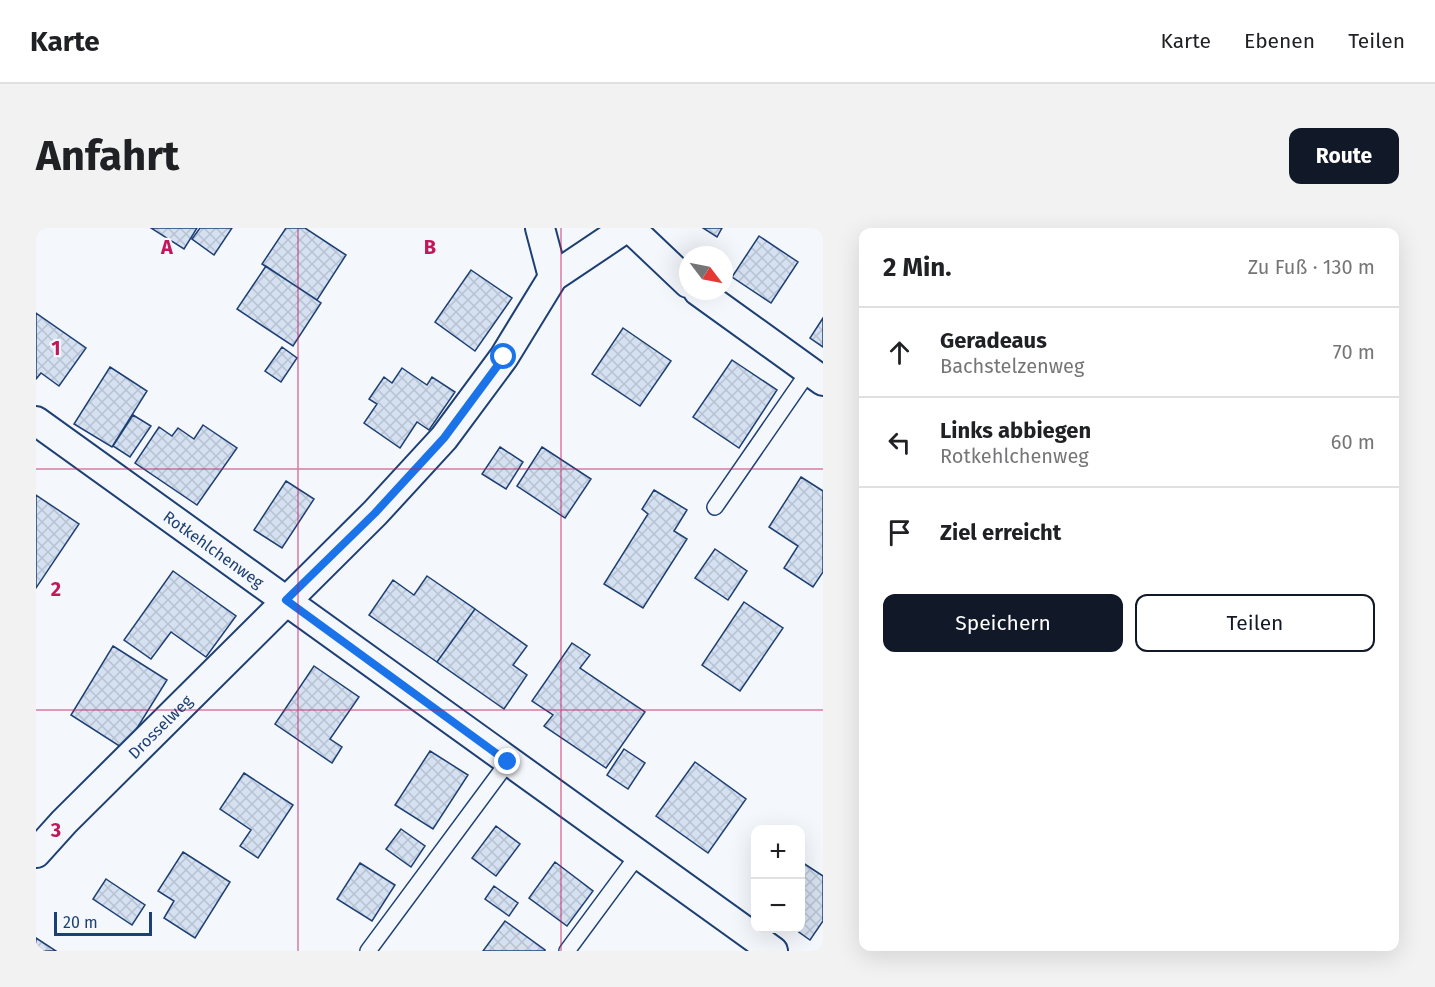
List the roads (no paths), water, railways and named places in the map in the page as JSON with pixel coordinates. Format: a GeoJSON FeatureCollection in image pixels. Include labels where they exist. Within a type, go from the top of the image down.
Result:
{"type":"FeatureCollection","features":[{"type":"Feature","properties":{"kind":"street"},"geometry":{"type":"LineString","coordinates":[[540,228],[553,277],[628,228],[679,275]]}},
{"type":"Feature","properties":{"kind":"street","name":"Drosselweg"},"geometry":{"type":"LineString","coordinates":[[36,853],[64,822],[375,513],[444,438],[504,357],[553,277]]}},
{"type":"Feature","properties":{"kind":"street"},"geometry":{"type":"LineString","coordinates":[[710,300],[816,376]]}},
{"type":"Feature","properties":{"kind":"street","name":"Rotkehlchenweg"},"geometry":{"type":"LineString","coordinates":[[36,421],[773,951]]}},
{"type":"Feature","properties":{"kind":"lane"},"geometry":{"type":"LineString","coordinates":[[715,507],[816,376]]}},
{"type":"Feature","properties":{"kind":"lane"},"geometry":{"type":"LineString","coordinates":[[368,951],[508,762]]}},
{"type":"Feature","properties":{"kind":"lane"},"geometry":{"type":"LineString","coordinates":[[567,951],[638,855]]}}]}
